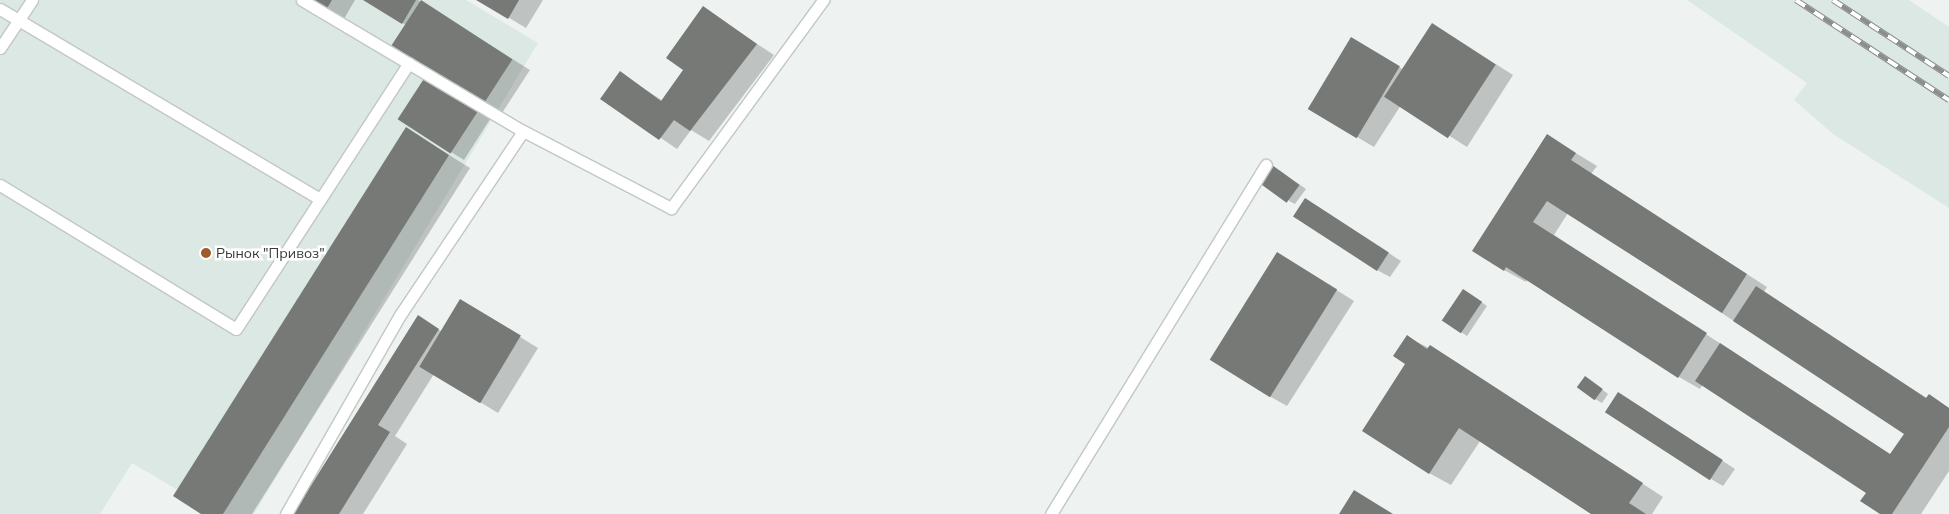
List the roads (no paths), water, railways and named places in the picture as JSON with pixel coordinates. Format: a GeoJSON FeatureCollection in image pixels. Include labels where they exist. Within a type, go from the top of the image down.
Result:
{"type":"FeatureCollection","features":[{"type":"Feature","properties":{"kind":"lane"},"geometry":{"type":"LineString","coordinates":[[0,48],[20,21],[32,0]]}},
{"type":"Feature","properties":{"kind":"lane"},"geometry":{"type":"LineString","coordinates":[[302,0],[523,131],[671,208],[823,0]]}},
{"type":"Feature","properties":{"kind":"lane"},"geometry":{"type":"LineString","coordinates":[[0,9],[320,199]]}},
{"type":"Feature","properties":{"kind":"lane"},"geometry":{"type":"LineString","coordinates":[[0,185],[236,329],[409,63]]}},
{"type":"Feature","properties":{"kind":"lane"},"geometry":{"type":"LineString","coordinates":[[286,514],[400,315],[523,131]]}},
{"type":"Feature","properties":{"kind":"lane"},"geometry":{"type":"LineString","coordinates":[[1051,514],[1266,166]]}},
{"type":"Feature","properties":{"kind":"railway"},"geometry":{"type":"LineString","coordinates":[[1796,0],[1949,100]]}},
{"type":"Feature","properties":{"kind":"railway"},"geometry":{"type":"LineString","coordinates":[[1833,0],[1949,76]]}},
{"type":"Feature","properties":{"kind":"place","name":"Рынок \"Привоз\""},"geometry":{"type":"Point","coordinates":[206,253]}}]}
